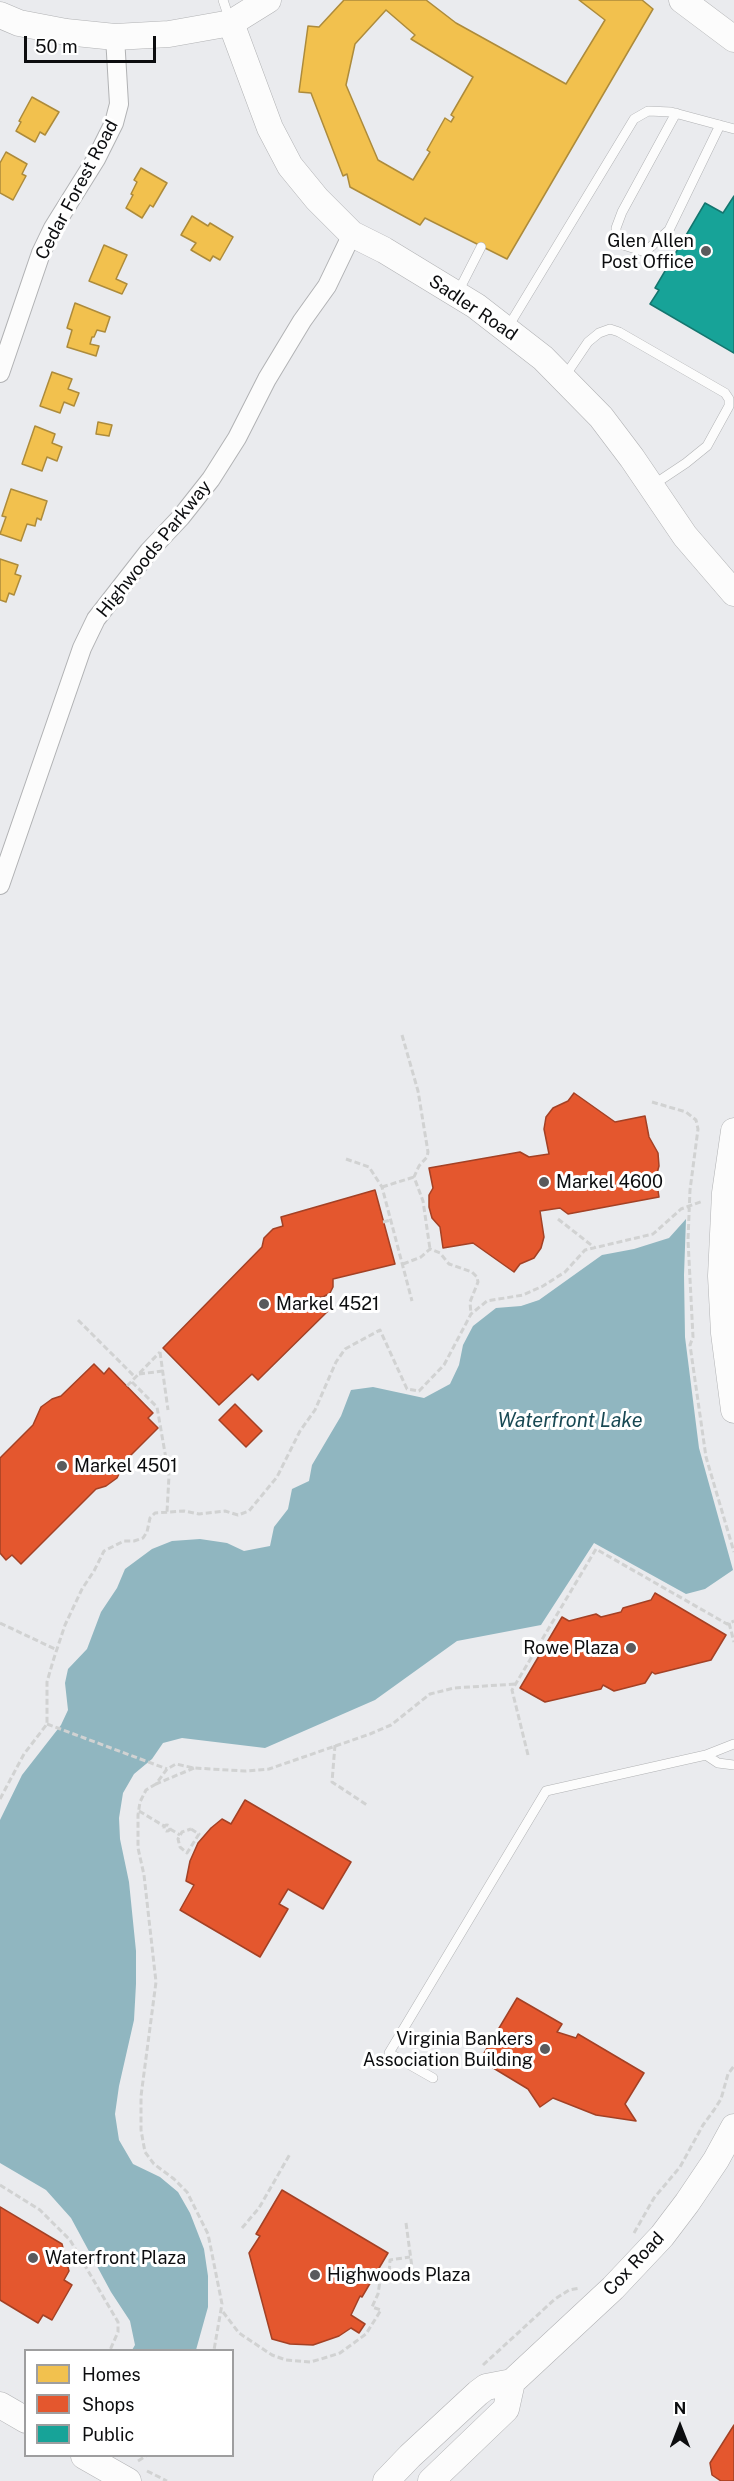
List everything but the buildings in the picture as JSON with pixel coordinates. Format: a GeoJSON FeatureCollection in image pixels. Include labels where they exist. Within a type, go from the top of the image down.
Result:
{"type":"FeatureCollection","features":[{"type":"Feature","properties":{"kind":"street"},"geometry":{"type":"LineString","coordinates":[[0,15],[19,23],[66,32],[115,37],[169,34],[227,12],[268,0]]}},
{"type":"Feature","properties":{"kind":"street"},"geometry":{"type":"LineString","coordinates":[[682,0],[734,39]]}},
{"type":"Feature","properties":{"kind":"street","name":"Sadler Road"},"geometry":{"type":"LineString","coordinates":[[227,12],[270,128],[290,166],[317,199],[352,234],[384,250],[457,295],[543,358],[601,417],[685,536],[734,593]]}},
{"type":"Feature","properties":{"kind":"street","name":"Cedar Forest Road"},"geometry":{"type":"LineString","coordinates":[[0,373],[41,253],[53,228],[96,159],[114,123],[119,104],[115,37]]}},
{"type":"Feature","properties":{"kind":"street","name":"Highwoods Parkway"},"geometry":{"type":"LineString","coordinates":[[0,885],[82,648],[96,619],[126,579],[211,479],[237,438],[267,379],[302,321],[327,286],[352,234]]}},
{"type":"Feature","properties":{"kind":"street"},"geometry":{"type":"LineString","coordinates":[[734,1131],[725,1193],[722,1301],[729,1382],[734,1410]]}},
{"type":"Feature","properties":{"kind":"street","name":"Cox Road"},"geometry":{"type":"LineString","coordinates":[[386,2481],[478,2393],[486,2387],[512,2382],[613,2288],[662,2236],[716,2160],[734,2127]]}},
{"type":"Feature","properties":{"kind":"street"},"geometry":{"type":"LineString","coordinates":[[431,2481],[506,2409],[512,2382]]}},
{"type":"Feature","properties":{"kind":"street"},"geometry":{"type":"LineString","coordinates":[[0,2405],[24,2419]]}},
{"type":"Feature","properties":{"kind":"street"},"geometry":{"type":"LineString","coordinates":[[86,2457],[125,2480]]}},
{"type":"Feature","properties":{"kind":"lane"},"geometry":{"type":"LineString","coordinates":[[507,330],[634,119],[648,111],[676,113],[734,129]]}},
{"type":"Feature","properties":{"kind":"lane"},"geometry":{"type":"LineString","coordinates":[[676,113],[622,212],[616,228],[617,243],[645,252],[669,230],[720,125]]}},
{"type":"Feature","properties":{"kind":"lane"},"geometry":{"type":"LineString","coordinates":[[457,295],[481,247]]}},
{"type":"Feature","properties":{"kind":"lane"},"geometry":{"type":"LineString","coordinates":[[564,378],[588,342],[599,333],[610,330],[619,332],[725,393],[729,399],[729,406],[707,446],[651,486]]}},
{"type":"Feature","properties":{"kind":"lane"},"geometry":{"type":"LineString","coordinates":[[433,2078],[389,2053],[546,1791],[706,1755],[734,1744]]}},
{"type":"Feature","properties":{"kind":"lane"},"geometry":{"type":"LineString","coordinates":[[706,1755],[718,1763],[734,1765]]}},
{"type":"Feature","properties":{"kind":"path"},"geometry":{"type":"LineString","coordinates":[[382,1187],[414,1177],[428,1152],[418,1091],[402,1035]]}},
{"type":"Feature","properties":{"kind":"path"},"geometry":{"type":"LineString","coordinates":[[652,1102],[686,1112],[696,1120],[698,1129],[690,1206],[688,1271],[693,1337],[690,1345],[706,1457],[734,1552]]}},
{"type":"Feature","properties":{"kind":"path"},"geometry":{"type":"LineString","coordinates":[[346,1159],[369,1167],[382,1187],[412,1301]]}},
{"type":"Feature","properties":{"kind":"path"},"geometry":{"type":"LineString","coordinates":[[414,1177],[423,1201],[430,1249]]}},
{"type":"Feature","properties":{"kind":"path"},"geometry":{"type":"LineString","coordinates":[[0,1799],[24,1754],[48,1724],[47,1682],[57,1650],[82,1589],[104,1551],[124,1541],[142,1538],[147,1532],[150,1518],[155,1513],[184,1511],[199,1514],[225,1511],[238,1515],[249,1511],[277,1477],[300,1431],[315,1410],[336,1362],[345,1349],[380,1330],[407,1389],[419,1391],[444,1365],[471,1314],[487,1301],[523,1295],[543,1286],[565,1272],[585,1250],[653,1234],[681,1209],[725,1193]]}},
{"type":"Feature","properties":{"kind":"path"},"geometry":{"type":"LineString","coordinates":[[558,1219],[595,1248]]}},
{"type":"Feature","properties":{"kind":"path"},"geometry":{"type":"LineString","coordinates":[[383,1222],[391,1220]]}},
{"type":"Feature","properties":{"kind":"path"},"geometry":{"type":"LineString","coordinates":[[403,1264],[421,1257],[430,1249]]}},
{"type":"Feature","properties":{"kind":"path"},"geometry":{"type":"LineString","coordinates":[[430,1249],[440,1253],[449,1264],[472,1272],[477,1277],[478,1282],[470,1302],[471,1314]]}},
{"type":"Feature","properties":{"kind":"path"},"geometry":{"type":"LineString","coordinates":[[78,1320],[137,1376]]}},
{"type":"Feature","properties":{"kind":"path"},"geometry":{"type":"LineString","coordinates":[[127,1386],[160,1352],[168,1410]]}},
{"type":"Feature","properties":{"kind":"path"},"geometry":{"type":"LineString","coordinates":[[137,1376],[163,1371]]}},
{"type":"Feature","properties":{"kind":"path"},"geometry":{"type":"LineString","coordinates":[[132,1382],[157,1407],[169,1476],[167,1512]]}},
{"type":"Feature","properties":{"kind":"path"},"geometry":{"type":"LineString","coordinates":[[528,1755],[512,1690],[596,1549],[727,1624],[734,1621]]}},
{"type":"Feature","properties":{"kind":"path"},"geometry":{"type":"LineString","coordinates":[[0,1623],[57,1650]]}},
{"type":"Feature","properties":{"kind":"path"},"geometry":{"type":"LineString","coordinates":[[729,1623],[734,1642]]}},
{"type":"Feature","properties":{"kind":"path"},"geometry":{"type":"LineString","coordinates":[[156,1784],[166,1769],[176,1764],[194,1768],[245,1771],[269,1769],[391,1725],[429,1694],[453,1688],[516,1684]]}},
{"type":"Feature","properties":{"kind":"path"},"geometry":{"type":"LineString","coordinates":[[48,1724],[166,1769]]}},
{"type":"Feature","properties":{"kind":"path"},"geometry":{"type":"LineString","coordinates":[[335,1745],[332,1782],[367,1805]]}},
{"type":"Feature","properties":{"kind":"path"},"geometry":{"type":"LineString","coordinates":[[194,1768],[146,1790],[139,1811],[138,1848],[144,1875],[156,1982],[156,2000],[148,2038],[141,2096],[141,2130],[145,2152],[154,2164],[187,2192],[199,2213],[213,2256],[222,2304],[214,2349]]}},
{"type":"Feature","properties":{"kind":"path"},"geometry":{"type":"LineString","coordinates":[[139,1811],[164,1826],[169,1825],[170,1829],[180,1835]]}},
{"type":"Feature","properties":{"kind":"path"},"geometry":{"type":"LineString","coordinates":[[187,1830],[199,1834],[187,1853],[178,1843],[180,1835],[187,1830]]}},
{"type":"Feature","properties":{"kind":"path"},"geometry":{"type":"LineString","coordinates":[[632,2238],[654,2198],[680,2167],[721,2099],[728,2074],[734,2066]]}},
{"type":"Feature","properties":{"kind":"path"},"geometry":{"type":"LineString","coordinates":[[242,2228],[259,2208],[290,2154]]}},
{"type":"Feature","properties":{"kind":"path"},"geometry":{"type":"LineString","coordinates":[[0,2185],[40,2210],[70,2240],[118,2322],[118,2332],[110,2349]]}},
{"type":"Feature","properties":{"kind":"path"},"geometry":{"type":"LineString","coordinates":[[406,2223],[414,2282]]}},
{"type":"Feature","properties":{"kind":"path"},"geometry":{"type":"LineString","coordinates":[[222,2311],[239,2333],[272,2355],[286,2360],[310,2362],[321,2359],[340,2353],[366,2334],[381,2310],[372,2307],[378,2294],[381,2274],[389,2275],[390,2260],[410,2257]]}},
{"type":"Feature","properties":{"kind":"path"},"geometry":{"type":"LineString","coordinates":[[480,2368],[555,2300],[569,2290],[582,2288]]}},
{"type":"Feature","properties":{"kind":"path"},"geometry":{"type":"LineString","coordinates":[[144,2457],[135,2462],[167,2481]]}},
{"type":"Feature","properties":{"kind":"water","name":"Waterfront Lake"},"geometry":{"type":"Polygon","coordinates":[[[686,1219],[685,1337],[699,1448],[733,1570],[705,1589],[686,1594],[594,1543],[541,1625],[457,1641],[375,1700],[265,1748],[182,1738],[163,1743],[152,1759],[134,1774],[123,1793],[119,1818],[120,1839],[129,1882],[136,1951],[136,1984],[134,2020],[115,2114],[119,2140],[133,2164],[160,2177],[178,2192],[190,2213],[204,2249],[208,2276],[208,2307],[196,2349],[133,2349],[135,2345],[130,2321],[111,2292],[71,2218],[46,2190],[0,2163],[0,1820],[22,1775],[61,1725],[68,1710],[65,1683],[68,1669],[87,1649],[101,1612],[117,1588],[125,1569],[152,1549],[172,1541],[200,1539],[227,1543],[244,1551],[270,1546],[274,1527],[288,1509],[292,1489],[309,1481],[312,1465],[341,1416],[351,1390],[373,1387],[424,1398],[450,1384],[459,1365],[463,1345],[473,1326],[496,1308],[521,1306],[539,1300],[602,1255],[634,1249],[669,1238],[686,1219]]]}},
{"type":"Feature","properties":{"kind":"place","name":"Glen Allen Post Office"},"geometry":{"type":"Point","coordinates":[706,251]}},
{"type":"Feature","properties":{"kind":"place","name":"Markel 4600"},"geometry":{"type":"Point","coordinates":[544,1182]}},
{"type":"Feature","properties":{"kind":"place","name":"Markel 4521"},"geometry":{"type":"Point","coordinates":[264,1304]}},
{"type":"Feature","properties":{"kind":"place","name":"Markel 4501"},"geometry":{"type":"Point","coordinates":[62,1466]}},
{"type":"Feature","properties":{"kind":"place","name":"Rowe Plaza"},"geometry":{"type":"Point","coordinates":[631,1648]}},
{"type":"Feature","properties":{"kind":"place","name":"Virginia Bankers Association Building"},"geometry":{"type":"Point","coordinates":[545,2049]}},
{"type":"Feature","properties":{"kind":"place","name":"Waterfront Plaza"},"geometry":{"type":"Point","coordinates":[33,2258]}},
{"type":"Feature","properties":{"kind":"place","name":"Highwoods Plaza"},"geometry":{"type":"Point","coordinates":[315,2275]}}]}
